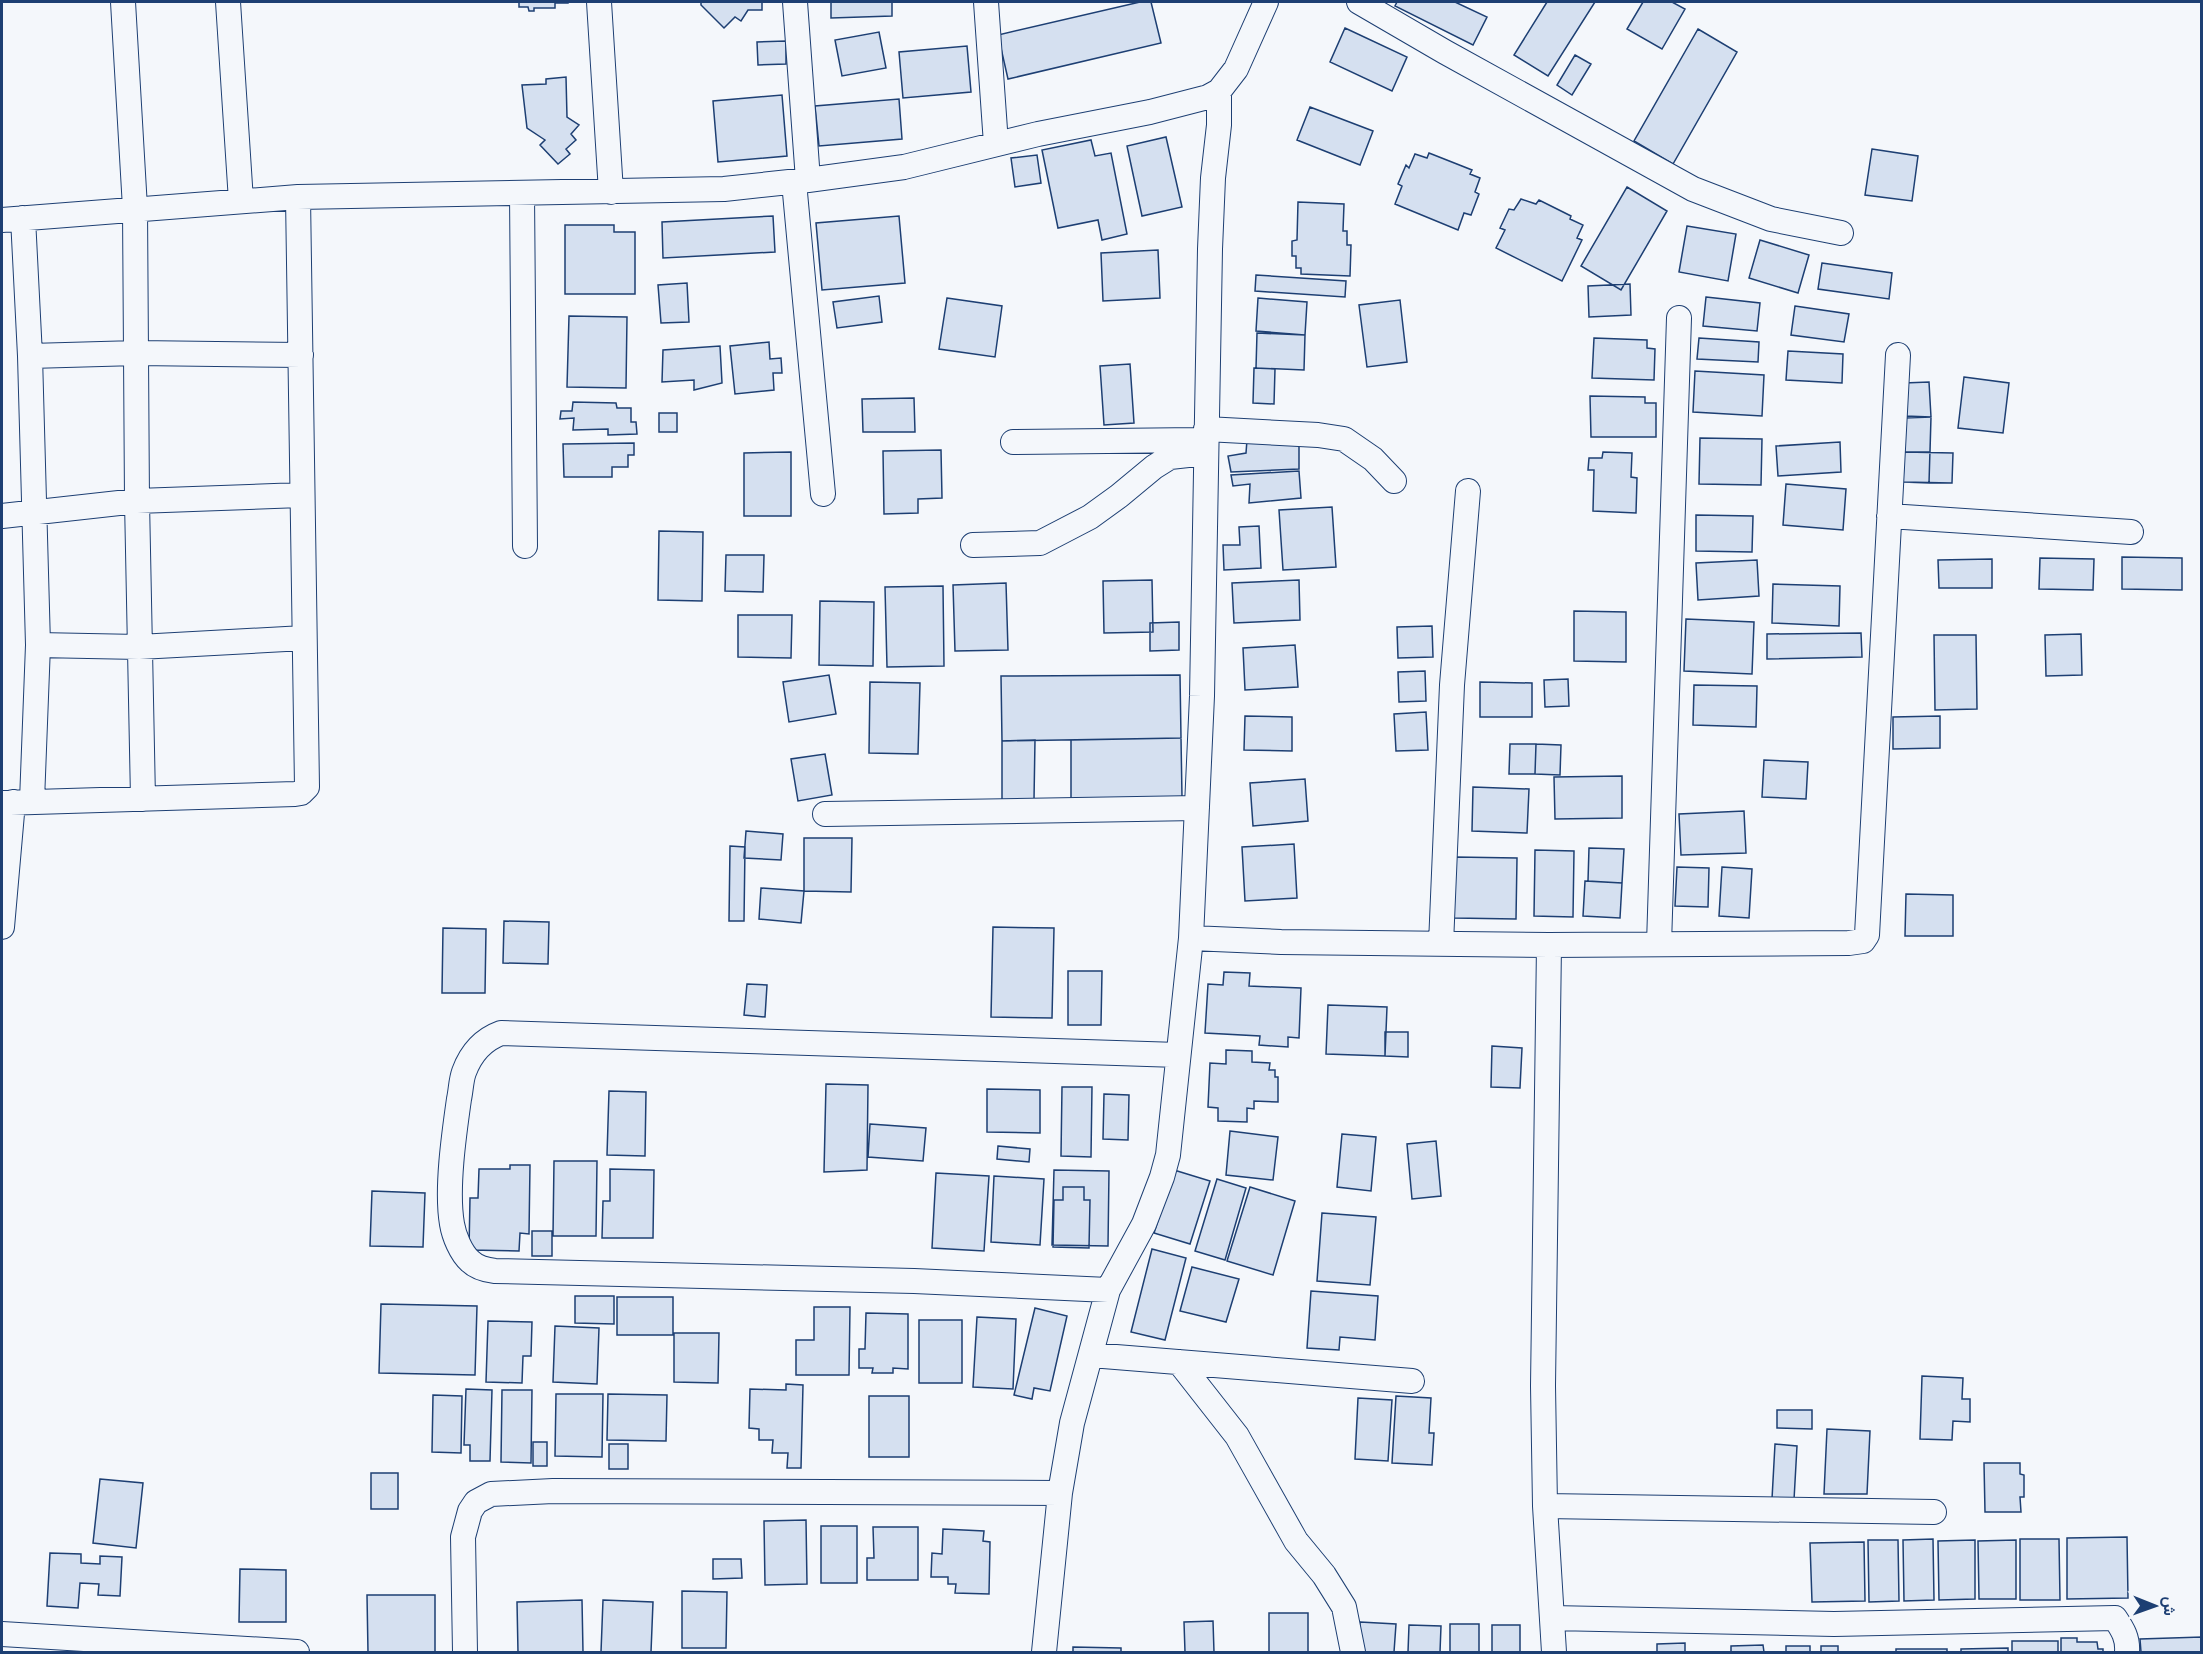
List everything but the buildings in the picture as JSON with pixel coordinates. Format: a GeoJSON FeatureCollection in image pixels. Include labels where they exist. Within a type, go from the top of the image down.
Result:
{"type":"FeatureCollection","features":[{"type":"Feature","properties":{"kind":"street"},"geometry":{"type":"LineString","coordinates":[[123,2],[135,208],[137,501],[143,799]]}},
{"type":"Feature","properties":{"kind":"street"},"geometry":{"type":"LineString","coordinates":[[228,2],[241,201]]}},
{"type":"Feature","properties":{"kind":"street"},"geometry":{"type":"LineString","coordinates":[[599,2],[610,192]]}},
{"type":"Feature","properties":{"kind":"street"},"geometry":{"type":"LineString","coordinates":[[795,2],[801,181],[823,494]]}},
{"type":"Feature","properties":{"kind":"street"},"geometry":{"type":"LineString","coordinates":[[986,2],[996,144]]}},
{"type":"Feature","properties":{"kind":"street"},"geometry":{"type":"LineString","coordinates":[[2,927],[3,893],[38,645],[30,356],[12,219],[298,197],[724,189],[801,181],[904,166],[1196,101],[1219,91],[1236,69],[1266,2]]}},
{"type":"Feature","properties":{"kind":"street"},"geometry":{"type":"LineString","coordinates":[[1359,2],[1693,189],[1771,219],[1841,233]]}},
{"type":"Feature","properties":{"kind":"street"},"geometry":{"type":"LineString","coordinates":[[1044,1653],[1060,1493],[1072,1423],[1108,1290],[1144,1224],[1162,1176],[1167,1155],[1191,938],[1202,696],[1209,260],[1213,178],[1220,125],[1219,91]]}},
{"type":"Feature","properties":{"kind":"street"},"geometry":{"type":"LineString","coordinates":[[522,194],[525,546]]}},
{"type":"Feature","properties":{"kind":"street"},"geometry":{"type":"LineString","coordinates":[[16,802],[295,794],[305,790],[308,780],[301,495],[298,197]]}},
{"type":"Feature","properties":{"kind":"street"},"geometry":{"type":"LineString","coordinates":[[1659,944],[1679,318]]}},
{"type":"Feature","properties":{"kind":"street"},"geometry":{"type":"LineString","coordinates":[[30,356],[137,353],[301,355]]}},
{"type":"Feature","properties":{"kind":"street"},"geometry":{"type":"LineString","coordinates":[[1191,938],[1281,942],[1549,945],[1850,943],[1863,941],[1867,934],[1898,355]]}},
{"type":"Feature","properties":{"kind":"street"},"geometry":{"type":"LineString","coordinates":[[1013,442],[1206,441],[1318,435],[1344,439],[1373,459],[1394,481]]}},
{"type":"Feature","properties":{"kind":"street"},"geometry":{"type":"LineString","coordinates":[[973,545],[1040,543],[1090,517],[1170,457],[1206,441]]}},
{"type":"Feature","properties":{"kind":"street"},"geometry":{"type":"LineString","coordinates":[[1441,944],[1452,685],[1468,491]]}},
{"type":"Feature","properties":{"kind":"street"},"geometry":{"type":"LineString","coordinates":[[2,516],[137,501],[301,495]]}},
{"type":"Feature","properties":{"kind":"street"},"geometry":{"type":"LineString","coordinates":[[1889,516],[2131,532]]}},
{"type":"Feature","properties":{"kind":"street"},"geometry":{"type":"LineString","coordinates":[[38,645],[139,647],[304,638]]}},
{"type":"Feature","properties":{"kind":"street"},"geometry":{"type":"LineString","coordinates":[[825,813],[1197,808]]}},
{"type":"Feature","properties":{"kind":"street"},"geometry":{"type":"LineString","coordinates":[[1549,945],[1543,1386],[1545,1506],[1554,1653]]}},
{"type":"Feature","properties":{"kind":"street"},"geometry":{"type":"LineString","coordinates":[[1108,1290],[914,1281],[480,1269],[465,1255],[452,1225],[454,1133],[464,1072],[475,1051],[485,1040],[501,1033],[1178,1055]]}},
{"type":"Feature","properties":{"kind":"street"},"geometry":{"type":"LineString","coordinates":[[1091,1355],[1412,1381]]}},
{"type":"Feature","properties":{"kind":"street"},"geometry":{"type":"LineString","coordinates":[[1179,1362],[1237,1436],[1296,1540],[1344,1607],[1353,1653]]}},
{"type":"Feature","properties":{"kind":"street"},"geometry":{"type":"LineString","coordinates":[[465,1653],[463,1537],[470,1511],[476,1502],[491,1494],[553,1491],[1060,1493]]}},
{"type":"Feature","properties":{"kind":"street"},"geometry":{"type":"LineString","coordinates":[[1545,1506],[1934,1512]]}},
{"type":"Feature","properties":{"kind":"street"},"geometry":{"type":"LineString","coordinates":[[1552,1618],[1834,1624],[2115,1618],[2124,1631],[2128,1643],[2127,1653]]}},
{"type":"Feature","properties":{"kind":"street"},"geometry":{"type":"LineString","coordinates":[[2,1634],[297,1653]]}}]}
